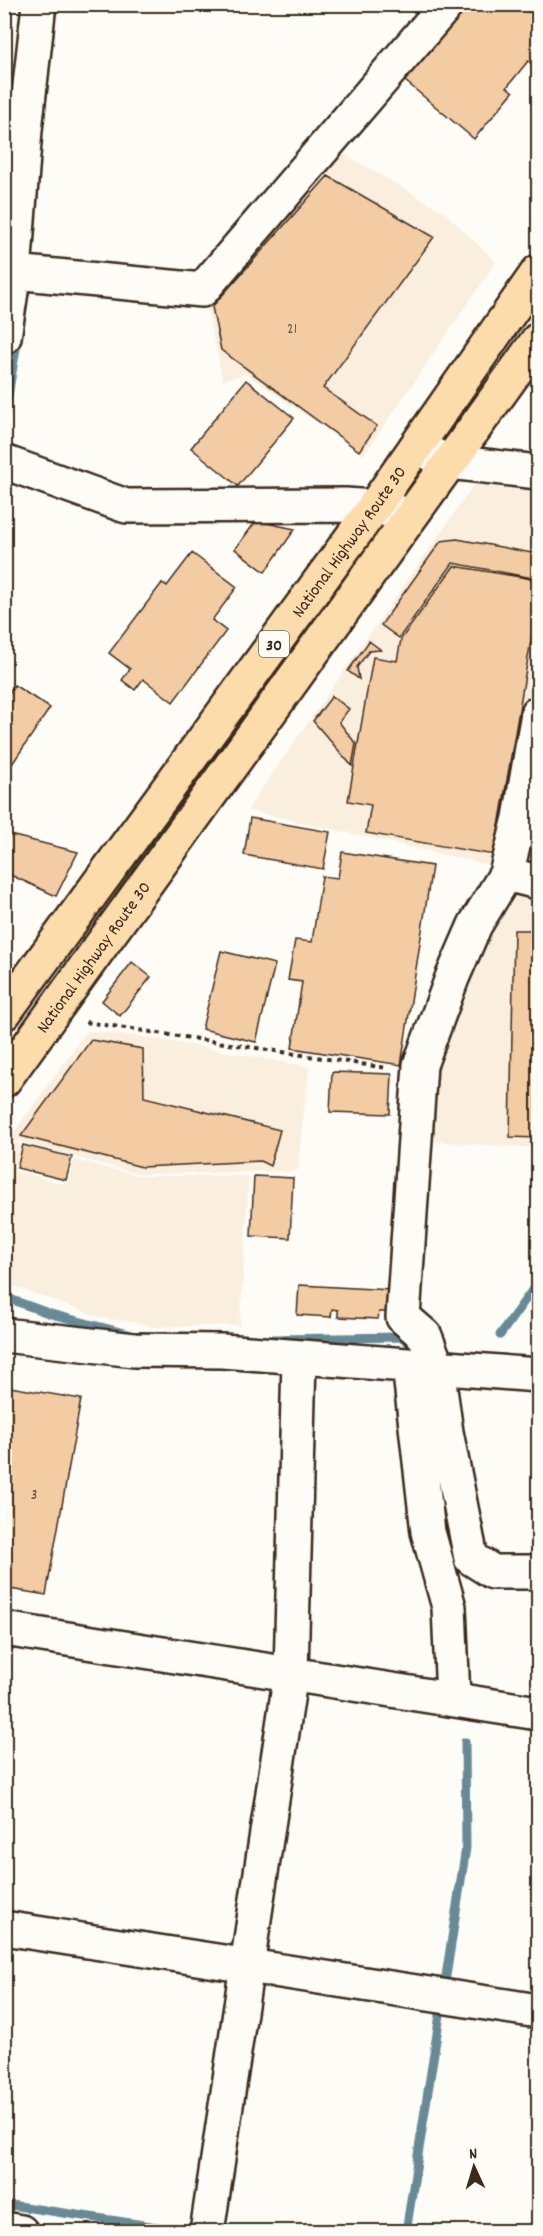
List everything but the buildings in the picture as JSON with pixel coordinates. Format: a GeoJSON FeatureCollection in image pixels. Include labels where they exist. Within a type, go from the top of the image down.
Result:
{"type":"FeatureCollection","features":[{"type":"Feature","properties":{"kind":"highway","name":"National Highway Route 30"},"geometry":{"type":"LineString","coordinates":[[4,1013],[375,507],[538,272]]}},
{"type":"Feature","properties":{"kind":"highway","name":"National Highway Route 30"},"geometry":{"type":"LineString","coordinates":[[4,1080],[538,340]]}},
{"type":"Feature","properties":{"kind":"street"},"geometry":{"type":"LineString","coordinates":[[4,337],[14,272],[15,132],[39,4]]}},
{"type":"Feature","properties":{"kind":"street"},"geometry":{"type":"LineString","coordinates":[[14,272],[202,290],[447,4]]}},
{"type":"Feature","properties":{"kind":"street"},"geometry":{"type":"LineString","coordinates":[[416,447],[449,462],[538,472]]}},
{"type":"Feature","properties":{"kind":"street"},"geometry":{"type":"LineString","coordinates":[[4,462],[126,506],[375,507],[412,515]]}},
{"type":"Feature","properties":{"kind":"street"},"geometry":{"type":"LineString","coordinates":[[453,1698],[449,1607],[428,1532],[423,1366],[425,1336],[403,1317],[420,1065],[452,978],[475,926],[506,874],[520,818],[538,713]]}},
{"type":"Feature","properties":{"kind":"street"},"geometry":{"type":"LineString","coordinates":[[506,874],[538,882]]}},
{"type":"Feature","properties":{"kind":"street"},"geometry":{"type":"LineString","coordinates":[[4,1335],[134,1350],[222,1352],[538,1375]]}},
{"type":"Feature","properties":{"kind":"street"},"geometry":{"type":"LineString","coordinates":[[207,2230],[291,1672],[299,1359]]}},
{"type":"Feature","properties":{"kind":"street"},"geometry":{"type":"LineString","coordinates":[[423,1366],[446,1432],[471,1558],[493,1572],[538,1572]]}},
{"type":"Feature","properties":{"kind":"street"},"geometry":{"type":"LineString","coordinates":[[4,1629],[291,1672],[538,1713]]}},
{"type":"Feature","properties":{"kind":"street"},"geometry":{"type":"LineString","coordinates":[[4,1928],[538,2011]]}},
{"type":"Feature","properties":{"kind":"street"},"geometry":{"type":"LineString","coordinates":[[4,2229],[21,2232]]}},
{"type":"Feature","properties":{"kind":"path"},"geometry":{"type":"LineString","coordinates":[[77,1020],[420,1073]]}},
{"type":"Feature","properties":{"kind":"shaded area"},"geometry":{"type":"Polygon","coordinates":[[[342,153],[443,211],[496,262],[364,455],[246,374],[223,380],[206,304],[342,153]]]}},
{"type":"Feature","properties":{"kind":"shaded area"},"geometry":{"type":"Polygon","coordinates":[[[474,485],[538,491],[538,1148],[429,1141],[435,1051],[498,867],[247,810],[474,485]]]}},
{"type":"Feature","properties":{"kind":"shaded area"},"geometry":{"type":"Polygon","coordinates":[[[87,1031],[151,1038],[309,1067],[297,1171],[139,1174],[9,1139],[87,1031]]]}},
{"type":"Feature","properties":{"kind":"shaded area"},"geometry":{"type":"Polygon","coordinates":[[[8,1142],[21,1145],[15,1171],[68,1185],[74,1160],[139,1176],[249,1176],[240,1325],[152,1327],[147,1324],[103,1318],[5,1283],[4,1146],[8,1142]]]}},
{"type":"Feature","properties":{"kind":"waterway"},"geometry":{"type":"LineString","coordinates":[[4,420],[18,336]]}},
{"type":"Feature","properties":{"kind":"waterway"},"geometry":{"type":"LineString","coordinates":[[500,1335],[538,1282]]}},
{"type":"Feature","properties":{"kind":"waterway"},"geometry":{"type":"LineString","coordinates":[[4,1297],[51,1314],[128,1334]]}},
{"type":"Feature","properties":{"kind":"waterway"},"geometry":{"type":"LineString","coordinates":[[274,1339],[402,1337],[408,1342]]}},
{"type":"Feature","properties":{"kind":"waterway"},"geometry":{"type":"LineString","coordinates":[[406,2232],[466,1848],[465,1742]]}},
{"type":"Feature","properties":{"kind":"waterway"},"geometry":{"type":"LineString","coordinates":[[4,2204],[190,2232]]}}]}
